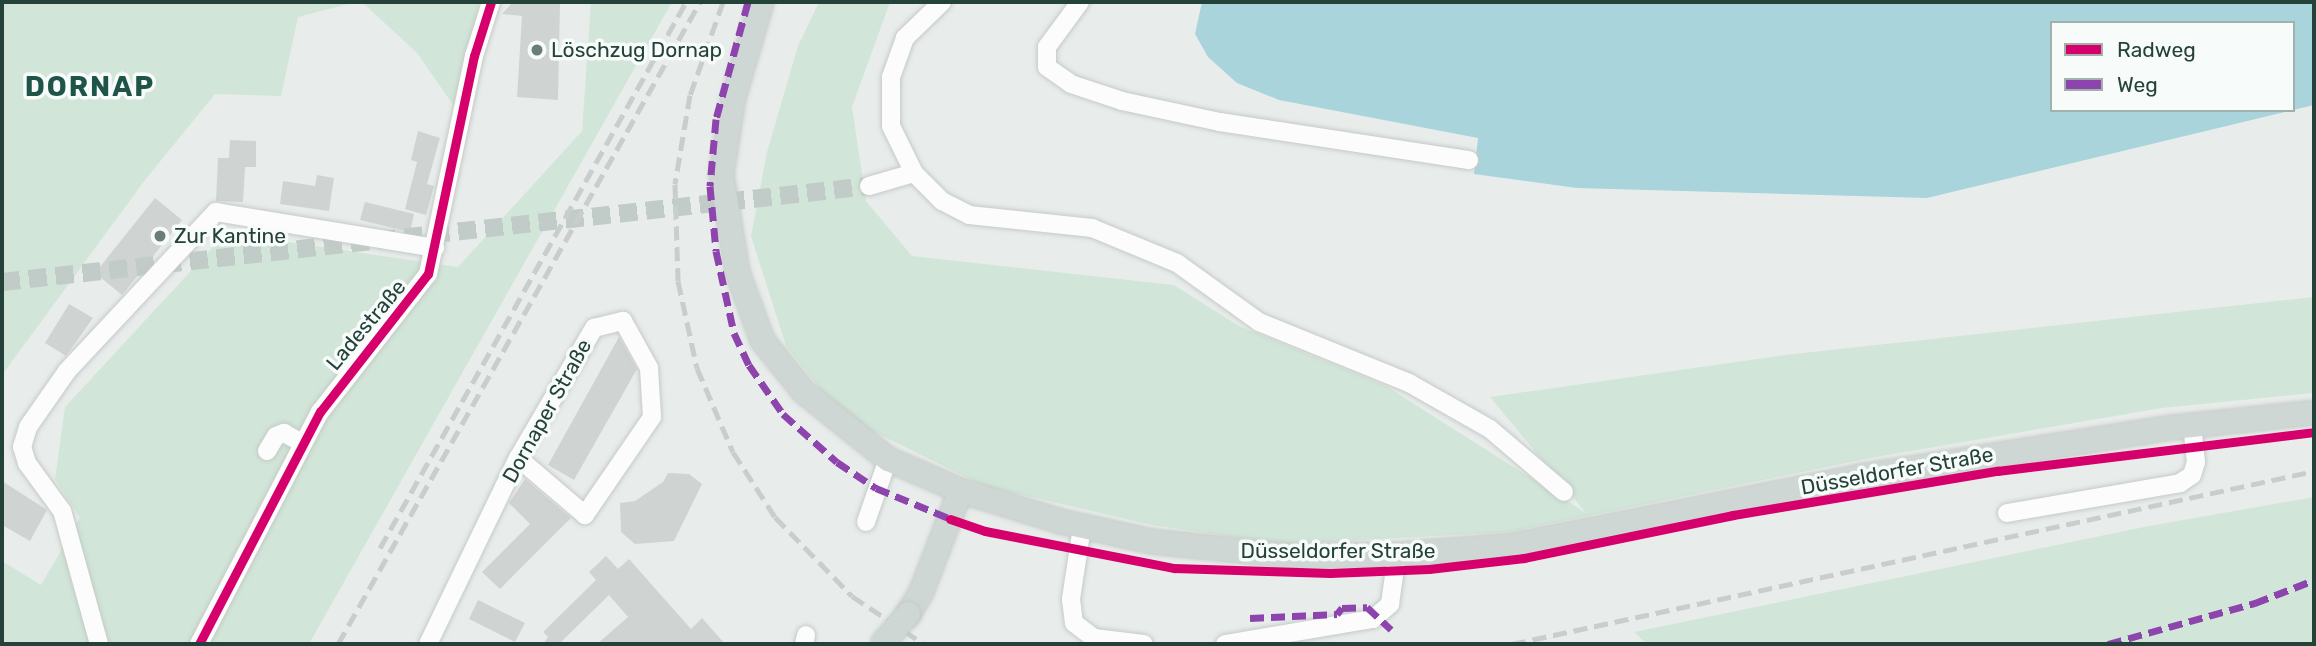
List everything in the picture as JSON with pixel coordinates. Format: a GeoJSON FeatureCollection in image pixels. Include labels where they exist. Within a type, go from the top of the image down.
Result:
{"type":"FeatureCollection","features":[{"type":"Feature","properties":{"kind":"main road","name":"Düsseldorfer Straße"},"geometry":{"type":"LineString","coordinates":[[761,2],[750,26],[722,153],[726,225],[737,272],[762,340],[783,370],[833,420],[888,459],[960,490],[1082,527],[1219,551],[1396,554],[1512,545],[1859,476],[2192,425],[2314,412]]}},
{"type":"Feature","properties":{"kind":"main road"},"geometry":{"type":"LineString","coordinates":[[882,643],[908,613],[921,591],[960,490]]}},
{"type":"Feature","properties":{"kind":"street","name":"Ladestraße"},"geometry":{"type":"LineString","coordinates":[[199,644],[302,443],[336,389],[418,291],[435,247],[474,56],[491,2]]}},
{"type":"Feature","properties":{"kind":"street"},"geometry":{"type":"LineString","coordinates":[[943,2],[905,38],[891,77],[891,126],[914,173],[942,201],[970,215],[1092,228],[1177,263],[1259,322],[1409,383],[1490,429],[1564,492]]}},
{"type":"Feature","properties":{"kind":"street"},"geometry":{"type":"LineString","coordinates":[[1080,2],[1047,47],[1047,67],[1071,84],[1122,102],[1220,122],[1469,160]]}},
{"type":"Feature","properties":{"kind":"street"},"geometry":{"type":"LineString","coordinates":[[869,186],[914,173]]}},
{"type":"Feature","properties":{"kind":"street"},"geometry":{"type":"LineString","coordinates":[[99,644],[62,510],[27,463],[22,447],[28,427],[67,371],[216,212],[435,247]]}},
{"type":"Feature","properties":{"kind":"street","name":"Dornaper Straße"},"geometry":{"type":"LineString","coordinates":[[428,644],[518,458],[594,328],[623,321],[649,368],[652,417],[585,515],[518,458]]}},
{"type":"Feature","properties":{"kind":"street"},"geometry":{"type":"LineString","coordinates":[[2007,513],[2180,483],[2192,475],[2196,462],[2192,425]]}},
{"type":"Feature","properties":{"kind":"street"},"geometry":{"type":"LineString","coordinates":[[267,451],[276,436],[284,433],[302,443]]}},
{"type":"Feature","properties":{"kind":"street"},"geometry":{"type":"LineString","coordinates":[[866,522],[888,459]]}},
{"type":"Feature","properties":{"kind":"street"},"geometry":{"type":"LineString","coordinates":[[1082,527],[1071,599],[1074,623],[1094,638],[1143,644]]}},
{"type":"Feature","properties":{"kind":"street"},"geometry":{"type":"LineString","coordinates":[[1225,644],[1373,619],[1390,604],[1396,554]]}},
{"type":"Feature","properties":{"kind":"green space"},"geometry":{"type":"Polygon","coordinates":[[[2,2],[356,2],[298,17],[281,96],[215,94],[145,180],[2,375],[2,2]]]}},
{"type":"Feature","properties":{"kind":"green space"},"geometry":{"type":"Polygon","coordinates":[[[362,2],[479,2],[458,112],[417,53],[362,2]]]}},
{"type":"Feature","properties":{"kind":"green space"},"geometry":{"type":"Polygon","coordinates":[[[591,2],[672,2],[309,644],[2,644],[2,561],[41,585],[80,518],[55,479],[65,407],[226,233],[458,267],[582,131],[591,2]]]}},
{"type":"Feature","properties":{"kind":"green space"},"geometry":{"type":"Polygon","coordinates":[[[819,2],[890,2],[852,107],[866,201],[912,256],[1174,285],[1239,326],[1386,386],[1586,513],[1490,397],[1785,355],[2314,297],[2314,393],[2162,408],[1870,458],[1510,532],[1285,544],[1152,525],[984,486],[842,416],[786,346],[751,236],[767,152],[798,46],[819,2]]]}},
{"type":"Feature","properties":{"kind":"green space"},"geometry":{"type":"Polygon","coordinates":[[[2314,497],[2314,644],[1647,644],[1634,632],[2149,526],[2314,497]]]}},
{"type":"Feature","properties":{"kind":"water"},"geometry":{"type":"Polygon","coordinates":[[[1202,2],[2314,2],[2314,105],[2295,110],[2295,21],[2050,21],[2050,112],[2285,112],[1927,198],[1577,188],[1474,174],[1478,138],[1279,100],[1237,83],[1208,57],[1195,34],[1202,2]]]}},
{"type":"Feature","properties":{"kind":"building","name":"Löschzug Dornap"},"geometry":{"type":"Polygon","coordinates":[[[513,2],[560,2],[558,100],[517,97],[522,16],[502,14],[513,2]]]}},
{"type":"Feature","properties":{"kind":"building"},"geometry":{"type":"Polygon","coordinates":[[[418,131],[440,138],[427,184],[434,186],[426,215],[405,209],[417,162],[411,160],[418,131]]]}},
{"type":"Feature","properties":{"kind":"building"},"geometry":{"type":"Polygon","coordinates":[[[230,140],[256,141],[256,167],[245,167],[243,202],[216,201],[218,158],[229,158],[230,140]]]}},
{"type":"Feature","properties":{"kind":"building"},"geometry":{"type":"Polygon","coordinates":[[[317,175],[334,178],[329,211],[280,204],[283,181],[315,186],[317,175]]]}},
{"type":"Feature","properties":{"kind":"building"},"geometry":{"type":"Polygon","coordinates":[[[155,198],[182,220],[122,295],[95,273],[155,198]]]}},
{"type":"Feature","properties":{"kind":"building"},"geometry":{"type":"Polygon","coordinates":[[[365,202],[414,214],[410,232],[360,220],[365,202]]]}},
{"type":"Feature","properties":{"kind":"building"},"geometry":{"type":"Polygon","coordinates":[[[69,304],[93,318],[66,356],[45,343],[69,304]]]}},
{"type":"Feature","properties":{"kind":"building"},"geometry":{"type":"Polygon","coordinates":[[[619,337],[637,369],[574,480],[548,465],[619,337]]]}},
{"type":"Feature","properties":{"kind":"building"},"geometry":{"type":"Polygon","coordinates":[[[668,473],[689,474],[702,484],[674,541],[635,544],[621,532],[620,503],[635,501],[663,482],[668,473]]]}},
{"type":"Feature","properties":{"kind":"building"},"geometry":{"type":"Polygon","coordinates":[[[525,479],[571,518],[500,589],[482,572],[530,524],[509,503],[525,479]]]}},
{"type":"Feature","properties":{"kind":"building"},"geometry":{"type":"Polygon","coordinates":[[[2,481],[47,510],[30,541],[2,525],[2,481]]]}},
{"type":"Feature","properties":{"kind":"building"},"geometry":{"type":"Polygon","coordinates":[[[606,556],[618,569],[629,559],[691,629],[702,618],[725,644],[597,644],[628,617],[609,595],[559,644],[543,644],[548,637],[543,632],[596,580],[589,572],[606,556]]]}},
{"type":"Feature","properties":{"kind":"building"},"geometry":{"type":"Polygon","coordinates":[[[478,600],[525,623],[515,642],[469,619],[478,600]]]}},
{"type":"Feature","properties":{"kind":"tunnel"},"geometry":{"type":"LineString","coordinates":[[2,282],[869,186]]}},
{"type":"Feature","properties":{"kind":"railway"},"geometry":{"type":"LineString","coordinates":[[380,548],[686,2]]}},
{"type":"Feature","properties":{"kind":"railway"},"geometry":{"type":"LineString","coordinates":[[338,644],[700,2]]}},
{"type":"Feature","properties":{"kind":"railway"},"geometry":{"type":"LineString","coordinates":[[723,2],[690,95],[675,184],[678,281],[697,368],[733,452],[775,517],[852,596],[924,644]]}},
{"type":"Feature","properties":{"kind":"railway"},"geometry":{"type":"LineString","coordinates":[[1512,644],[2314,471]]}},
{"type":"Feature","properties":{"kind":"marked path"},"geometry":{"type":"LineString","coordinates":[[748,2],[716,119],[710,186],[716,251],[734,333],[749,365],[783,414],[837,462],[876,488],[956,521]]}},
{"type":"Feature","properties":{"kind":"marked path"},"geometry":{"type":"LineString","coordinates":[[2108,644],[2255,603],[2314,580]]}},
{"type":"Feature","properties":{"kind":"marked path"},"geometry":{"type":"LineString","coordinates":[[1250,618],[1337,614],[1342,608],[1367,607],[1391,629]]}},
{"type":"Feature","properties":{"kind":"cycle path"},"geometry":{"type":"LineString","coordinates":[[199,644],[320,412],[428,274],[474,56],[491,2]]}},
{"type":"Feature","properties":{"kind":"cycle path"},"geometry":{"type":"LineString","coordinates":[[950,519],[985,531],[1174,568],[1330,573],[1429,569],[1524,558],[1733,515],[1997,471],[2314,432]]}},
{"type":"Feature","properties":{"kind":"place","name":"Löschzug Dornap"},"geometry":{"type":"Point","coordinates":[537,50]}},
{"type":"Feature","properties":{"kind":"place","name":"Zur Kantine"},"geometry":{"type":"Point","coordinates":[160,236]}},
{"type":"Feature","properties":{"kind":"district","name":"DORNAP"},"geometry":{"type":"Point","coordinates":[90,87]}}]}
